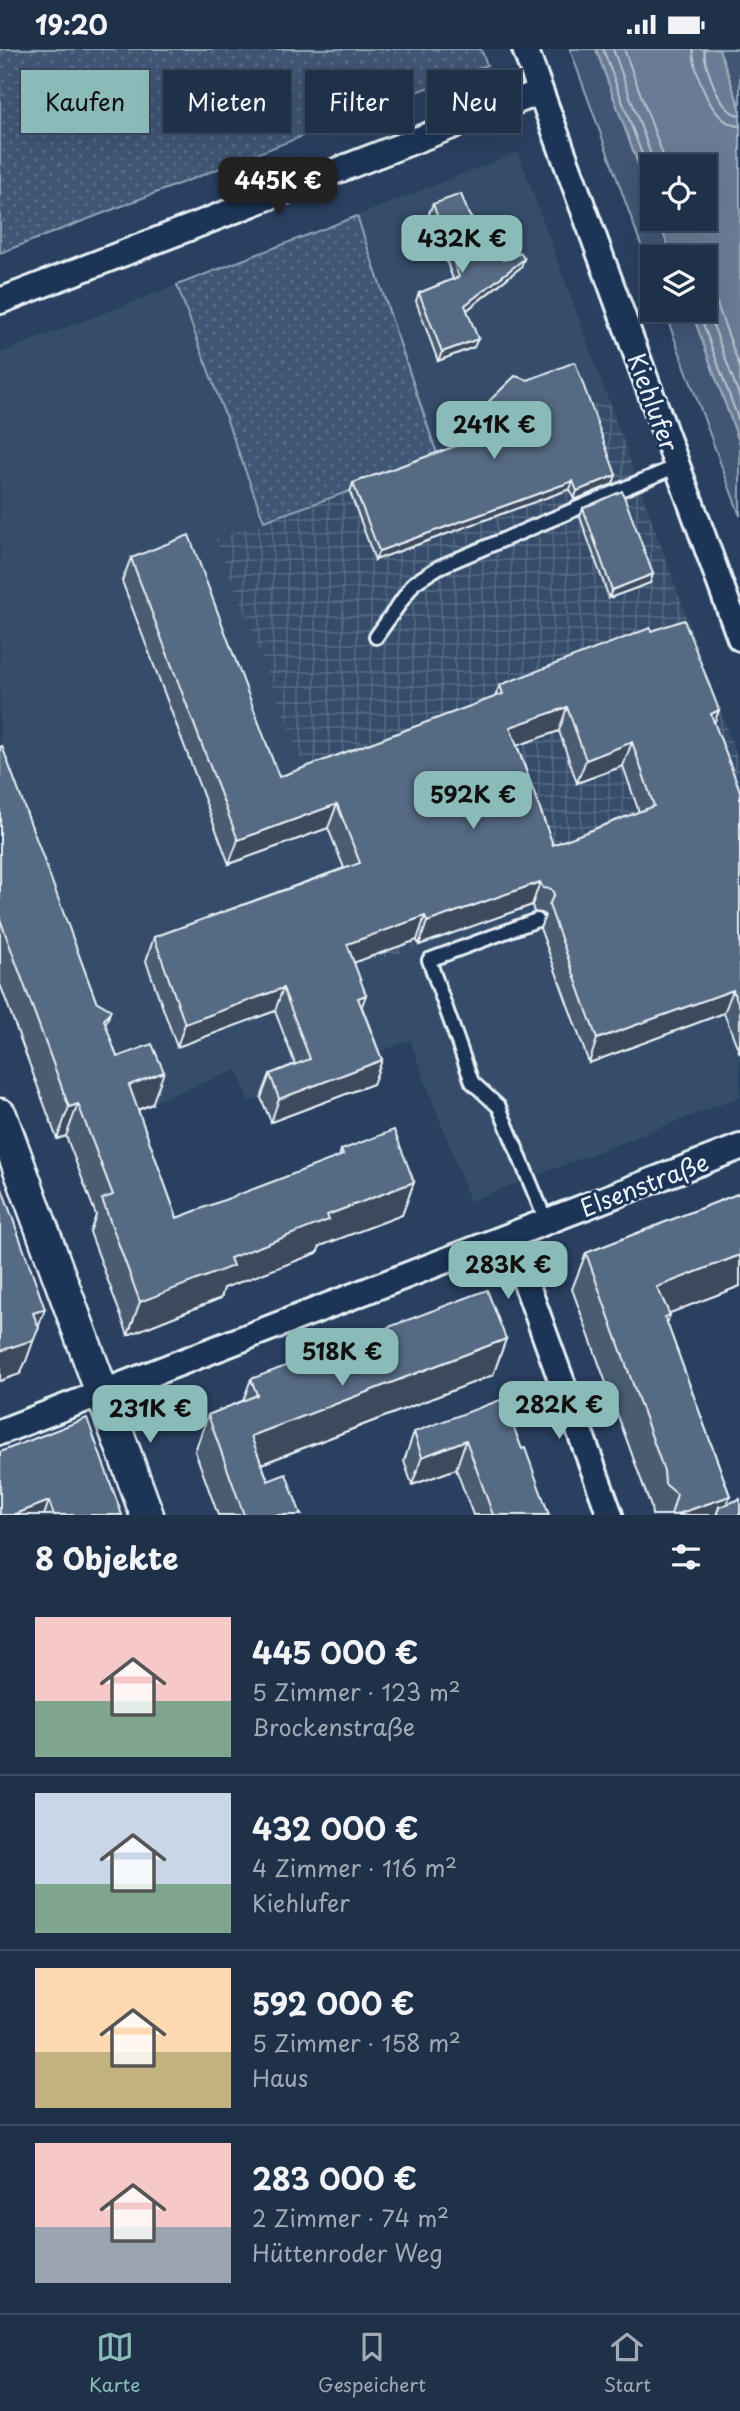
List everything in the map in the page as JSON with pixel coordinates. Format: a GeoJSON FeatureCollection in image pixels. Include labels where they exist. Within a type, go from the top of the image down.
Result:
{"type":"FeatureCollection","features":[{"type":"Feature","properties":{"kind":"street","name":"Kiehlufer"},"geometry":{"type":"LineString","coordinates":[[525,49],[740,638]]}},
{"type":"Feature","properties":{"kind":"street"},"geometry":{"type":"LineString","coordinates":[[0,301],[540,92]]}},
{"type":"Feature","properties":{"kind":"street"},"geometry":{"type":"LineString","coordinates":[[0,1115],[147,1515]]}},
{"type":"Feature","properties":{"kind":"street","name":"Elsenstraße"},"geometry":{"type":"LineString","coordinates":[[0,1432],[740,1147]]}},
{"type":"Feature","properties":{"kind":"street"},"geometry":{"type":"LineString","coordinates":[[509,1236],[610,1515]]}},
{"type":"Feature","properties":{"kind":"lane"},"geometry":{"type":"LineString","coordinates":[[376,637],[414,583],[439,567],[677,466]]}},
{"type":"Feature","properties":{"kind":"lane"},"geometry":{"type":"LineString","coordinates":[[537,920],[429,960],[472,1082],[499,1107],[547,1221]]}},
{"type":"Feature","properties":{"kind":"shaded area"},"geometry":{"type":"Polygon","coordinates":[[[0,49],[481,49],[487,65],[474,70],[427,70],[427,88],[413,94],[413,70],[305,70],[305,133],[311,133],[0,253],[0,49]]]}},
{"type":"Feature","properties":{"kind":"shaded area"},"geometry":{"type":"Polygon","coordinates":[[[570,49],[596,49],[640,169],[640,231],[662,231],[668,245],[641,245],[570,49]]]}},
{"type":"Feature","properties":{"kind":"shaded area"},"geometry":{"type":"Polygon","coordinates":[[[719,49],[740,49],[740,108],[719,49]]]}},
{"type":"Feature","properties":{"kind":"shaded area"},"geometry":{"type":"Polygon","coordinates":[[[518,152],[608,399],[439,460],[357,216],[518,152]]]}},
{"type":"Feature","properties":{"kind":"shaded area"},"geometry":{"type":"Polygon","coordinates":[[[357,216],[439,460],[264,521],[177,285],[357,216]]]}},
{"type":"Feature","properties":{"kind":"shaded area"},"geometry":{"type":"Polygon","coordinates":[[[177,285],[264,521],[216,540],[379,959],[740,830],[740,1097],[470,1201],[410,1040],[249,1102],[237,1070],[57,1139],[0,980],[0,353],[177,285]]]}},
{"type":"Feature","properties":{"kind":"shaded area"},"geometry":{"type":"Polygon","coordinates":[[[668,322],[695,322],[740,444],[740,516],[668,322]]]}},
{"type":"Feature","properties":{"kind":"shaded area"},"geometry":{"type":"Polygon","coordinates":[[[608,399],[740,766],[740,830],[379,960],[216,539],[608,399]]]}},
{"type":"Feature","properties":{"kind":"water"},"geometry":{"type":"Polygon","coordinates":[[[596,49],[719,49],[740,108],[740,444],[695,322],[717,322],[717,245],[668,245],[662,231],[717,231],[717,154],[640,154],[640,169],[596,49]]]}},
{"type":"Feature","properties":{"kind":"building"},"geometry":{"type":"Polygon","coordinates":[[[461,194],[469,215],[503,260],[521,253],[524,259],[465,305],[478,339],[442,352],[419,293],[459,277],[433,204],[461,194]]]}},
{"type":"Feature","properties":{"kind":"building"},"geometry":{"type":"Polygon","coordinates":[[[575,362],[616,475],[577,491],[573,481],[379,551],[353,483],[487,435],[479,411],[515,376],[528,380],[575,362]]]}},
{"type":"Feature","properties":{"kind":"building"},"geometry":{"type":"Polygon","coordinates":[[[622,491],[653,574],[612,590],[583,508],[622,491]]]}},
{"type":"Feature","properties":{"kind":"building"},"geometry":{"type":"Polygon","coordinates":[[[189,535],[279,777],[503,694],[500,685],[650,628],[651,631],[684,620],[719,710],[711,714],[740,791],[740,1008],[733,990],[597,1039],[549,905],[554,894],[551,889],[543,888],[540,882],[427,922],[425,916],[347,944],[366,995],[358,998],[382,1060],[279,1099],[270,1074],[310,1059],[283,988],[185,1024],[154,937],[360,863],[337,804],[238,840],[131,558],[189,535]],[[567,707],[510,727],[553,845],[654,806],[632,742],[586,760],[567,707]]]}},
{"type":"Feature","properties":{"kind":"building"},"geometry":{"type":"Polygon","coordinates":[[[2,746],[96,1001],[111,1010],[104,1020],[117,1057],[152,1044],[164,1072],[129,1085],[177,1218],[343,1155],[341,1150],[394,1130],[414,1182],[327,1215],[329,1220],[230,1258],[233,1266],[140,1302],[102,1199],[113,1195],[78,1104],[69,1107],[0,919],[2,746]]]}},
{"type":"Feature","properties":{"kind":"building"},"geometry":{"type":"Polygon","coordinates":[[[0,1183],[45,1309],[33,1313],[39,1328],[33,1340],[0,1351],[0,1183]]]}},
{"type":"Feature","properties":{"kind":"building"},"geometry":{"type":"Polygon","coordinates":[[[740,1193],[740,1255],[657,1287],[670,1315],[665,1317],[730,1496],[671,1515],[677,1494],[665,1484],[664,1471],[586,1253],[740,1193]]]}},
{"type":"Feature","properties":{"kind":"building"},"geometry":{"type":"Polygon","coordinates":[[[487,1290],[506,1339],[251,1436],[268,1481],[286,1474],[301,1515],[244,1515],[208,1415],[257,1395],[251,1379],[487,1290]]]}},
{"type":"Feature","properties":{"kind":"building"},"geometry":{"type":"Polygon","coordinates":[[[503,1399],[522,1449],[525,1448],[549,1515],[493,1515],[466,1440],[422,1457],[414,1432],[503,1399]]]}},
{"type":"Feature","properties":{"kind":"building"},"geometry":{"type":"Polygon","coordinates":[[[87,1418],[122,1515],[54,1515],[49,1501],[13,1515],[0,1515],[0,1452],[87,1418]]]}},
{"type":"Feature","properties":{"kind":"building"},"geometry":{"type":"Polygon","coordinates":[[[740,1499],[740,1515],[717,1515],[719,1507],[740,1499]]]}}]}
